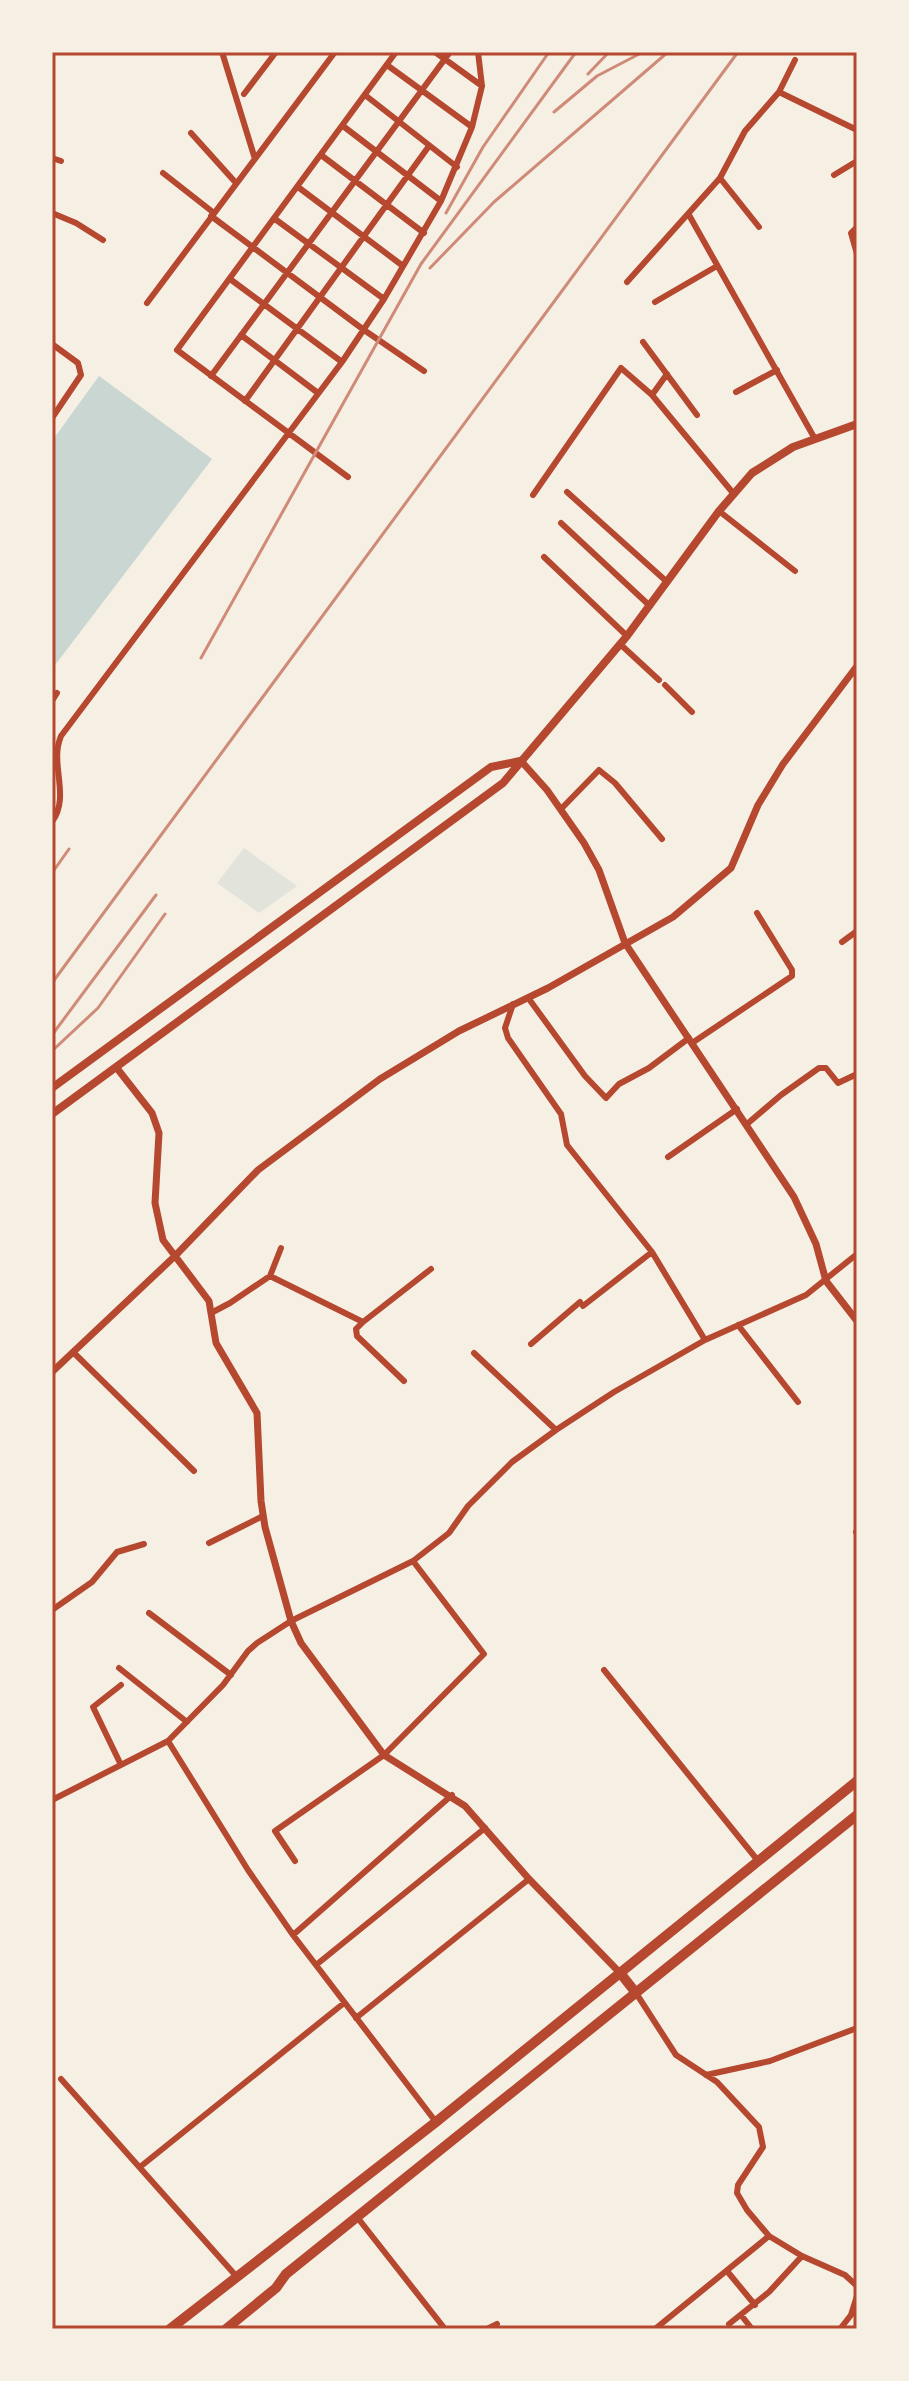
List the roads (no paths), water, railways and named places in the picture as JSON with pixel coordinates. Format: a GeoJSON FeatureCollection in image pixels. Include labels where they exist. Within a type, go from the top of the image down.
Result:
{"type":"FeatureCollection","features":[{"type":"Feature","properties":{"kind":"highway"},"geometry":{"type":"LineString","coordinates":[[170,2329],[436,2122],[857,1781]]}},
{"type":"Feature","properties":{"kind":"highway"},"geometry":{"type":"LineString","coordinates":[[226,2329],[276,2288],[286,2274],[857,1815]]}},
{"type":"Feature","properties":{"kind":"highway"},"geometry":{"type":"LineString","coordinates":[[621,1974],[636,1993]]}},
{"type":"Feature","properties":{"kind":"main road"},"geometry":{"type":"LineString","coordinates":[[52,1114],[503,783],[627,636],[719,511],[752,473],[775,457],[857,424]]}},
{"type":"Feature","properties":{"kind":"main road"},"geometry":{"type":"LineString","coordinates":[[52,1088],[491,767],[521,761]]}},
{"type":"Feature","properties":{"kind":"main road"},"geometry":{"type":"LineString","coordinates":[[99,1056],[116,1067]]}},
{"type":"Feature","properties":{"kind":"street"},"geometry":{"type":"LineString","coordinates":[[222,52],[255,159]]}},
{"type":"Feature","properties":{"kind":"street"},"geometry":{"type":"LineString","coordinates":[[244,94],[276,52]]}},
{"type":"Feature","properties":{"kind":"street"},"geometry":{"type":"LineString","coordinates":[[147,303],[335,52]]}},
{"type":"Feature","properties":{"kind":"street"},"geometry":{"type":"LineString","coordinates":[[348,477],[177,350],[396,52]]}},
{"type":"Feature","properties":{"kind":"street"},"geometry":{"type":"LineString","coordinates":[[435,52],[482,86]]}},
{"type":"Feature","properties":{"kind":"street"},"geometry":{"type":"LineString","coordinates":[[211,376],[450,52]]}},
{"type":"Feature","properties":{"kind":"street"},"geometry":{"type":"LineString","coordinates":[[52,822],[61,804],[54,747],[342,362],[424,233],[457,167],[472,127],[482,86],[478,52]]}},
{"type":"Feature","properties":{"kind":"street"},"geometry":{"type":"LineString","coordinates":[[627,282],[720,178],[745,131],[779,92],[795,60]]}},
{"type":"Feature","properties":{"kind":"street"},"geometry":{"type":"LineString","coordinates":[[387,65],[472,127]]}},
{"type":"Feature","properties":{"kind":"street"},"geometry":{"type":"LineString","coordinates":[[779,92],[857,130]]}},
{"type":"Feature","properties":{"kind":"street"},"geometry":{"type":"LineString","coordinates":[[365,95],[457,167]]}},
{"type":"Feature","properties":{"kind":"street"},"geometry":{"type":"LineString","coordinates":[[343,126],[441,201]]}},
{"type":"Feature","properties":{"kind":"street"},"geometry":{"type":"LineString","coordinates":[[191,133],[236,183]]}},
{"type":"Feature","properties":{"kind":"street"},"geometry":{"type":"LineString","coordinates":[[245,401],[429,146]]}},
{"type":"Feature","properties":{"kind":"street"},"geometry":{"type":"LineString","coordinates":[[321,155],[424,233]]}},
{"type":"Feature","properties":{"kind":"street"},"geometry":{"type":"LineString","coordinates":[[52,158],[61,161]]}},
{"type":"Feature","properties":{"kind":"street"},"geometry":{"type":"LineString","coordinates":[[834,175],[857,161]]}},
{"type":"Feature","properties":{"kind":"street"},"geometry":{"type":"LineString","coordinates":[[163,173],[288,273],[424,371]]}},
{"type":"Feature","properties":{"kind":"street"},"geometry":{"type":"LineString","coordinates":[[720,178],[759,227]]}},
{"type":"Feature","properties":{"kind":"street"},"geometry":{"type":"LineString","coordinates":[[298,187],[403,266]]}},
{"type":"Feature","properties":{"kind":"street"},"geometry":{"type":"LineString","coordinates":[[52,213],[103,240]]}},
{"type":"Feature","properties":{"kind":"street"},"geometry":{"type":"LineString","coordinates":[[689,215],[815,439]]}},
{"type":"Feature","properties":{"kind":"street"},"geometry":{"type":"LineString","coordinates":[[275,219],[384,299]]}},
{"type":"Feature","properties":{"kind":"street"},"geometry":{"type":"LineString","coordinates":[[857,227],[851,233],[857,254]]}},
{"type":"Feature","properties":{"kind":"street"},"geometry":{"type":"LineString","coordinates":[[655,302],[717,266]]}},
{"type":"Feature","properties":{"kind":"street"},"geometry":{"type":"LineString","coordinates":[[230,279],[342,362]]}},
{"type":"Feature","properties":{"kind":"street"},"geometry":{"type":"LineString","coordinates":[[241,335],[318,393]]}},
{"type":"Feature","properties":{"kind":"street"},"geometry":{"type":"LineString","coordinates":[[643,342],[697,415]]}},
{"type":"Feature","properties":{"kind":"street"},"geometry":{"type":"LineString","coordinates":[[52,344],[78,363],[81,375],[52,418]]}},
{"type":"Feature","properties":{"kind":"street"},"geometry":{"type":"LineString","coordinates":[[533,495],[618,371],[626,370],[652,395],[733,493]]}},
{"type":"Feature","properties":{"kind":"street"},"geometry":{"type":"LineString","coordinates":[[736,392],[777,370]]}},
{"type":"Feature","properties":{"kind":"street"},"geometry":{"type":"LineString","coordinates":[[652,395],[667,374]]}},
{"type":"Feature","properties":{"kind":"street"},"geometry":{"type":"LineString","coordinates":[[567,492],[666,581]]}},
{"type":"Feature","properties":{"kind":"street"},"geometry":{"type":"LineString","coordinates":[[719,511],[795,571]]}},
{"type":"Feature","properties":{"kind":"street"},"geometry":{"type":"LineString","coordinates":[[561,523],[650,606]]}},
{"type":"Feature","properties":{"kind":"street"},"geometry":{"type":"LineString","coordinates":[[544,557],[627,636]]}},
{"type":"Feature","properties":{"kind":"street"},"geometry":{"type":"LineString","coordinates":[[620,644],[692,712]]}},
{"type":"Feature","properties":{"kind":"street"},"geometry":{"type":"LineString","coordinates":[[52,1372],[175,1256],[258,1170],[291,1145],[380,1079],[459,1031],[529,999],[673,917],[731,868],[758,805],[783,764],[857,666]]}},
{"type":"Feature","properties":{"kind":"street"},"geometry":{"type":"LineString","coordinates":[[52,701],[57,693]]}},
{"type":"Feature","properties":{"kind":"street"},"geometry":{"type":"LineString","coordinates":[[521,761],[561,809],[584,843],[599,870],[625,943],[747,1124],[805,1217],[826,1281],[857,1321]]}},
{"type":"Feature","properties":{"kind":"street"},"geometry":{"type":"LineString","coordinates":[[561,809],[599,770],[615,783],[662,839]]}},
{"type":"Feature","properties":{"kind":"street"},"geometry":{"type":"LineString","coordinates":[[52,785],[61,791]]}},
{"type":"Feature","properties":{"kind":"street"},"geometry":{"type":"LineString","coordinates":[[529,999],[585,1076],[606,1098],[619,1084],[792,976],[792,970],[757,913]]}},
{"type":"Feature","properties":{"kind":"street"},"geometry":{"type":"LineString","coordinates":[[842,942],[857,931]]}},
{"type":"Feature","properties":{"kind":"street"},"geometry":{"type":"LineString","coordinates":[[513,1004],[505,1028],[508,1038],[561,1114],[567,1145],[652,1252],[705,1340]]}},
{"type":"Feature","properties":{"kind":"street"},"geometry":{"type":"LineString","coordinates":[[116,1067],[152,1113],[159,1133],[155,1203],[163,1240],[202,1291],[211,1313],[216,1343],[257,1413],[263,1516],[291,1621],[315,1664],[384,1755],[452,1795],[621,1974]]}},
{"type":"Feature","properties":{"kind":"street"},"geometry":{"type":"LineString","coordinates":[[747,1124],[819,1068],[826,1068],[838,1083],[857,1074]]}},
{"type":"Feature","properties":{"kind":"street"},"geometry":{"type":"LineString","coordinates":[[668,1157],[737,1109]]}},
{"type":"Feature","properties":{"kind":"street"},"geometry":{"type":"LineString","coordinates":[[211,1313],[270,1276],[281,1248]]}},
{"type":"Feature","properties":{"kind":"street"},"geometry":{"type":"LineString","coordinates":[[531,1344],[652,1252]]}},
{"type":"Feature","properties":{"kind":"street"},"geometry":{"type":"LineString","coordinates":[[52,1800],[168,1741],[257,1643],[291,1621],[413,1561],[449,1533],[468,1506],[512,1462],[556,1430],[614,1392],[705,1340],[806,1295],[857,1254]]}},
{"type":"Feature","properties":{"kind":"street"},"geometry":{"type":"LineString","coordinates":[[404,1381],[357,1336],[356,1329],[431,1269]]}},
{"type":"Feature","properties":{"kind":"street"},"geometry":{"type":"LineString","coordinates":[[270,1276],[363,1322]]}},
{"type":"Feature","properties":{"kind":"street"},"geometry":{"type":"LineString","coordinates":[[738,1325],[798,1402]]}},
{"type":"Feature","properties":{"kind":"street"},"geometry":{"type":"LineString","coordinates":[[73,1352],[194,1471]]}},
{"type":"Feature","properties":{"kind":"street"},"geometry":{"type":"LineString","coordinates":[[474,1353],[556,1430]]}},
{"type":"Feature","properties":{"kind":"street"},"geometry":{"type":"LineString","coordinates":[[209,1543],[263,1516]]}},
{"type":"Feature","properties":{"kind":"street"},"geometry":{"type":"LineString","coordinates":[[52,1610],[92,1582],[117,1552],[144,1544]]}},
{"type":"Feature","properties":{"kind":"street"},"geometry":{"type":"LineString","coordinates":[[295,1861],[275,1831],[384,1755],[484,1654],[413,1561]]}},
{"type":"Feature","properties":{"kind":"street"},"geometry":{"type":"LineString","coordinates":[[149,1613],[231,1675]]}},
{"type":"Feature","properties":{"kind":"street"},"geometry":{"type":"LineString","coordinates":[[119,1668],[187,1722]]}},
{"type":"Feature","properties":{"kind":"street"},"geometry":{"type":"LineString","coordinates":[[604,1670],[759,1862]]}},
{"type":"Feature","properties":{"kind":"street"},"geometry":{"type":"LineString","coordinates":[[121,1685],[93,1707],[121,1765]]}},
{"type":"Feature","properties":{"kind":"street"},"geometry":{"type":"LineString","coordinates":[[168,1741],[248,1870],[293,1935],[436,2122]]}},
{"type":"Feature","properties":{"kind":"street"},"geometry":{"type":"LineString","coordinates":[[293,1935],[452,1795]]}},
{"type":"Feature","properties":{"kind":"street"},"geometry":{"type":"LineString","coordinates":[[316,1965],[485,1828]]}},
{"type":"Feature","properties":{"kind":"street"},"geometry":{"type":"LineString","coordinates":[[356,2018],[529,1879]]}},
{"type":"Feature","properties":{"kind":"street"},"geometry":{"type":"LineString","coordinates":[[636,1993],[676,2055],[717,2082],[759,2127],[763,2147],[738,2185],[737,2193],[747,2210],[769,2236],[802,2256],[845,2275],[857,2286]]}},
{"type":"Feature","properties":{"kind":"street"},"geometry":{"type":"LineString","coordinates":[[140,2167],[344,2003]]}},
{"type":"Feature","properties":{"kind":"street"},"geometry":{"type":"LineString","coordinates":[[706,2075],[770,2061],[857,2028]]}},
{"type":"Feature","properties":{"kind":"street"},"geometry":{"type":"LineString","coordinates":[[61,2079],[237,2277]]}},
{"type":"Feature","properties":{"kind":"street"},"geometry":{"type":"LineString","coordinates":[[357,2217],[445,2329]]}},
{"type":"Feature","properties":{"kind":"street"},"geometry":{"type":"LineString","coordinates":[[655,2329],[769,2236]]}},
{"type":"Feature","properties":{"kind":"street"},"geometry":{"type":"LineString","coordinates":[[729,2324],[755,2305],[802,2256]]}},
{"type":"Feature","properties":{"kind":"street"},"geometry":{"type":"LineString","coordinates":[[727,2271],[755,2305]]}},
{"type":"Feature","properties":{"kind":"street"},"geometry":{"type":"LineString","coordinates":[[840,2329],[851,2315],[857,2296]]}},
{"type":"Feature","properties":{"kind":"street"},"geometry":{"type":"LineString","coordinates":[[741,2315],[752,2329]]}},
{"type":"Feature","properties":{"kind":"street"},"geometry":{"type":"LineString","coordinates":[[487,2329],[497,2324]]}},
{"type":"Feature","properties":{"kind":"railway"},"geometry":{"type":"LineString","coordinates":[[446,213],[483,147],[549,52]]}},
{"type":"Feature","properties":{"kind":"railway"},"geometry":{"type":"LineString","coordinates":[[201,658],[421,264],[576,52]]}},
{"type":"Feature","properties":{"kind":"railway"},"geometry":{"type":"LineString","coordinates":[[588,74],[609,52]]}},
{"type":"Feature","properties":{"kind":"railway"},"geometry":{"type":"LineString","coordinates":[[554,112],[597,76],[643,52]]}},
{"type":"Feature","properties":{"kind":"railway"},"geometry":{"type":"LineString","coordinates":[[430,268],[494,202],[668,52]]}},
{"type":"Feature","properties":{"kind":"railway"},"geometry":{"type":"LineString","coordinates":[[52,983],[738,52]]}},
{"type":"Feature","properties":{"kind":"railway"},"geometry":{"type":"LineString","coordinates":[[52,873],[69,849]]}},
{"type":"Feature","properties":{"kind":"railway"},"geometry":{"type":"LineString","coordinates":[[52,1035],[156,895]]}},
{"type":"Feature","properties":{"kind":"railway"},"geometry":{"type":"LineString","coordinates":[[52,1051],[98,1008],[165,914]]}}]}
